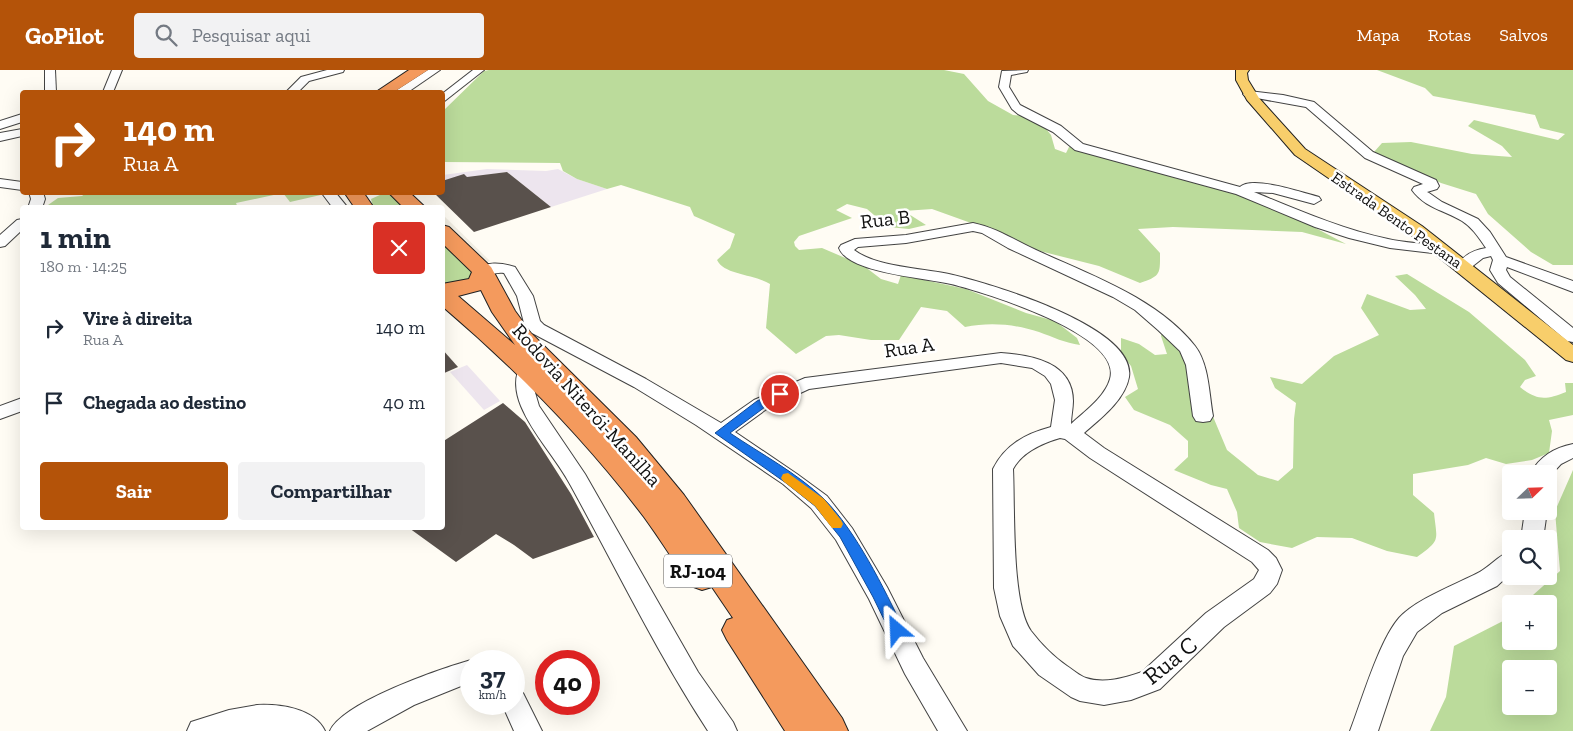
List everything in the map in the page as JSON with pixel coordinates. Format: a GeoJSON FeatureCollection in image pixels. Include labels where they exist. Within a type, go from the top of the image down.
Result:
{"type":"FeatureCollection","features":[{"type":"Feature","properties":{"kind":"highway"},"geometry":{"type":"LineString","coordinates":[[378,90],[407,70]]}},
{"type":"Feature","properties":{"kind":"highway"},"geometry":{"type":"LineString","coordinates":[[387,90],[421,70]]}},
{"type":"Feature","properties":{"kind":"highway"},"geometry":{"type":"LineString","coordinates":[[401,195],[413,205]]}},
{"type":"Feature","properties":{"kind":"highway","name":"Rodovia Niterói-Manilha"},"geometry":{"type":"LineString","coordinates":[[445,234],[483,272],[504,312],[522,338],[626,444],[673,503],[830,731]]}},
{"type":"Feature","properties":{"kind":"highway"},"geometry":{"type":"LineString","coordinates":[[445,292],[466,288],[478,283],[483,272]]}},
{"type":"Feature","properties":{"kind":"highway","name":"Rodovia Niterói-Manilha"},"geometry":{"type":"LineString","coordinates":[[445,296],[578,419],[648,501],[711,589],[807,731]]}},
{"type":"Feature","properties":{"kind":"highway"},"geometry":{"type":"LineString","coordinates":[[504,312],[532,323]]}},
{"type":"Feature","properties":{"kind":"main road","name":"Estrada Bento Pestana"},"geometry":{"type":"LineString","coordinates":[[1243,70],[1241,72],[1242,80],[1249,94],[1300,152],[1408,225],[1464,266],[1573,355]]}},
{"type":"Feature","properties":{"kind":"street"},"geometry":{"type":"LineString","coordinates":[[50,70],[51,90]]}},
{"type":"Feature","properties":{"kind":"street"},"geometry":{"type":"LineString","coordinates":[[109,90],[116,70]]}},
{"type":"Feature","properties":{"kind":"street"},"geometry":{"type":"LineString","coordinates":[[294,90],[305,79],[339,70]]}},
{"type":"Feature","properties":{"kind":"street"},"geometry":{"type":"LineString","coordinates":[[404,90],[435,70]]}},
{"type":"Feature","properties":{"kind":"street"},"geometry":{"type":"LineString","coordinates":[[445,98],[479,70]]}},
{"type":"Feature","properties":{"kind":"street"},"geometry":{"type":"LineString","coordinates":[[1023,70],[1006,73],[1004,87],[1009,97],[1022,112],[1057,129],[1079,147],[1226,186],[1250,194],[1320,224],[1354,235],[1390,244],[1442,250]]}},
{"type":"Feature","properties":{"kind":"street"},"geometry":{"type":"LineString","coordinates":[[1249,94],[1300,101],[1316,107],[1349,137],[1353,143],[1369,155],[1430,183],[1432,186],[1419,190],[1421,193],[1434,203],[1472,221],[1482,230],[1497,256],[1498,270],[1504,280],[1573,337]]}},
{"type":"Feature","properties":{"kind":"street"},"geometry":{"type":"LineString","coordinates":[[0,125],[20,119]]}},
{"type":"Feature","properties":{"kind":"street"},"geometry":{"type":"LineString","coordinates":[[0,137],[20,132]]}},
{"type":"Feature","properties":{"kind":"street"},"geometry":{"type":"LineString","coordinates":[[0,183],[20,186]]}},
{"type":"Feature","properties":{"kind":"street"},"geometry":{"type":"LineString","coordinates":[[1226,186],[1274,189],[1314,200]]}},
{"type":"Feature","properties":{"kind":"street"},"geometry":{"type":"LineString","coordinates":[[330,195],[338,205]]}},
{"type":"Feature","properties":{"kind":"street"},"geometry":{"type":"LineString","coordinates":[[0,243],[20,225]]}},
{"type":"Feature","properties":{"kind":"street","name":"Rua B"},"geometry":{"type":"LineString","coordinates":[[1066,433],[1112,394],[1119,381],[1120,369],[1113,353],[1101,342],[1055,316],[1008,297],[954,280],[864,261],[848,254],[846,248],[855,243],[923,236],[973,227],[987,230],[1013,245],[1119,294],[1141,307],[1164,326],[1188,349],[1195,365],[1203,416]]}},
{"type":"Feature","properties":{"kind":"street"},"geometry":{"type":"LineString","coordinates":[[1464,266],[1478,254],[1497,256],[1573,287]]}},
{"type":"Feature","properties":{"kind":"street"},"geometry":{"type":"LineString","coordinates":[[483,272],[498,267],[510,270],[525,296],[532,323],[538,329],[640,383],[703,420],[790,479],[819,502],[844,534],[879,594],[914,666],[953,731]]}},
{"type":"Feature","properties":{"kind":"street","name":"Rua A"},"geometry":{"type":"LineString","coordinates":[[721,433],[761,404],[805,384],[943,364],[1001,358],[1024,360],[1038,364],[1051,372],[1060,383],[1064,400],[1066,433]]}},
{"type":"Feature","properties":{"kind":"street"},"geometry":{"type":"LineString","coordinates":[[527,370],[525,389],[530,406],[544,431],[578,479],[688,680],[723,731]]}},
{"type":"Feature","properties":{"kind":"street"},"geometry":{"type":"LineString","coordinates":[[0,413],[20,405]]}},
{"type":"Feature","properties":{"kind":"street","name":"Rua C"},"geometry":{"type":"LineString","coordinates":[[1066,433],[1260,556],[1271,570],[1270,577],[1262,586],[1215,620],[1151,681],[1131,688],[1104,693],[1080,689],[1048,667],[1022,638],[1012,616],[1006,588],[1003,469],[1006,461],[1014,453],[1046,434],[1066,433]]}},
{"type":"Feature","properties":{"kind":"street"},"geometry":{"type":"LineString","coordinates":[[1546,465],[1564,452],[1573,450]]}},
{"type":"Feature","properties":{"kind":"street"},"geometry":{"type":"LineString","coordinates":[[1364,731],[1392,653],[1408,625],[1434,606],[1490,579],[1502,568]]}},
{"type":"Feature","properties":{"kind":"street"},"geometry":{"type":"LineString","coordinates":[[344,731],[387,705],[460,675]]}},
{"type":"Feature","properties":{"kind":"street"},"geometry":{"type":"LineString","coordinates":[[520,715],[528,731]]}},
{"type":"Feature","properties":{"kind":"street"},"geometry":{"type":"LineString","coordinates":[[201,731],[241,719],[278,716],[302,725],[311,731]]}},
{"type":"Feature","properties":{"kind":"shaded area"},"geometry":{"type":"Polygon","coordinates":[[[487,169],[546,171],[558,169],[577,179],[607,189],[551,207],[507,172],[445,181],[445,175],[487,169]]]}},
{"type":"Feature","properties":{"kind":"shaded area"},"geometry":{"type":"Polygon","coordinates":[[[445,217],[490,261],[483,264],[445,227],[445,217]]]}},
{"type":"Feature","properties":{"kind":"shaded area"},"geometry":{"type":"Polygon","coordinates":[[[467,365],[500,401],[484,410],[450,372],[467,365]]]}},
{"type":"Feature","properties":{"kind":"green space"},"geometry":{"type":"Polygon","coordinates":[[[944,70],[964,74],[988,101],[1013,115],[1026,116],[1043,125],[1051,135],[1055,149],[1066,153],[1069,147],[1075,147],[1175,178],[1244,194],[1285,212],[1346,244],[1302,232],[1173,227],[1138,229],[1160,253],[1160,266],[1156,276],[1140,283],[1099,266],[1024,247],[996,232],[932,209],[904,211],[926,225],[909,229],[888,227],[867,209],[847,204],[836,210],[852,218],[799,236],[794,242],[795,246],[799,250],[822,248],[864,266],[881,279],[898,284],[901,275],[966,289],[1026,313],[1055,321],[1077,338],[1080,345],[1030,329],[1011,326],[993,324],[965,327],[947,311],[921,307],[899,340],[871,340],[839,335],[826,336],[796,354],[766,328],[770,284],[726,269],[717,260],[730,248],[735,234],[694,216],[690,207],[621,185],[607,189],[577,179],[563,171],[560,163],[445,162],[445,109],[484,71],[944,70]]]}},
{"type":"Feature","properties":{"kind":"green space"},"geometry":{"type":"Polygon","coordinates":[[[1377,70],[1573,70],[1573,265],[1553,265],[1531,252],[1488,214],[1476,194],[1441,183],[1374,152],[1382,143],[1411,142],[1472,154],[1512,157],[1502,146],[1468,126],[1474,120],[1558,140],[1565,134],[1540,128],[1535,115],[1433,96],[1425,88],[1377,70]]]}},
{"type":"Feature","properties":{"kind":"green space"},"geometry":{"type":"Polygon","coordinates":[[[274,195],[236,203],[237,205],[48,205],[58,198],[82,196],[274,195]]]}},
{"type":"Feature","properties":{"kind":"green space"},"geometry":{"type":"Polygon","coordinates":[[[285,195],[321,195],[290,202],[285,195]]]}},
{"type":"Feature","properties":{"kind":"green space"},"geometry":{"type":"Polygon","coordinates":[[[380,195],[390,195],[402,205],[372,205],[371,199],[380,195]]]}},
{"type":"Feature","properties":{"kind":"green space"},"geometry":{"type":"Polygon","coordinates":[[[445,244],[472,271],[471,278],[466,282],[446,284],[445,244]]]}},
{"type":"Feature","properties":{"kind":"green space"},"geometry":{"type":"Polygon","coordinates":[[[1407,274],[1469,312],[1525,360],[1536,376],[1525,380],[1520,387],[1526,392],[1542,398],[1553,397],[1566,392],[1565,383],[1573,383],[1573,415],[1549,420],[1552,431],[1549,453],[1532,460],[1506,464],[1486,458],[1468,465],[1413,474],[1413,495],[1434,513],[1436,535],[1434,543],[1417,557],[1387,551],[1352,538],[1317,537],[1292,548],[1260,542],[1239,528],[1237,512],[1227,489],[1211,485],[1174,470],[1188,457],[1188,441],[1170,425],[1134,410],[1125,397],[1138,389],[1131,366],[1121,354],[1121,338],[1139,344],[1155,355],[1167,354],[1161,336],[1163,327],[1200,362],[1209,407],[1227,450],[1258,475],[1278,481],[1293,468],[1296,403],[1275,388],[1270,377],[1302,384],[1334,356],[1379,335],[1361,308],[1367,294],[1410,310],[1426,309],[1415,295],[1395,276],[1407,274]]]}},
{"type":"Feature","properties":{"kind":"green space"},"geometry":{"type":"Polygon","coordinates":[[[1573,470],[1573,731],[1430,731],[1446,697],[1454,646],[1502,622],[1502,650],[1557,650],[1557,595],[1533,595],[1544,585],[1557,585],[1557,574],[1560,571],[1557,530],[1558,504],[1573,470]]]}},
{"type":"Feature","properties":{"kind":"building"},"geometry":{"type":"Polygon","coordinates":[[[507,172],[551,207],[474,232],[436,195],[445,195],[445,180],[464,174],[467,177],[507,172]]]}},
{"type":"Feature","properties":{"kind":"building"},"geometry":{"type":"Polygon","coordinates":[[[445,352],[458,367],[445,373],[445,352]]]}},
{"type":"Feature","properties":{"kind":"building"},"geometry":{"type":"Polygon","coordinates":[[[503,403],[525,422],[571,494],[594,537],[533,559],[496,534],[456,562],[412,530],[445,530],[445,440],[503,403]]]}},
{"type":"Feature","properties":{"kind":"slow traffic"},"geometry":{"type":"LineString","coordinates":[[788,478],[819,502],[837,524]]}},
{"type":"Feature","properties":{"kind":"route"},"geometry":{"type":"LineString","coordinates":[[780,394],[761,404],[721,433],[790,479],[819,502],[844,534],[879,594],[897,630]]}}]}
